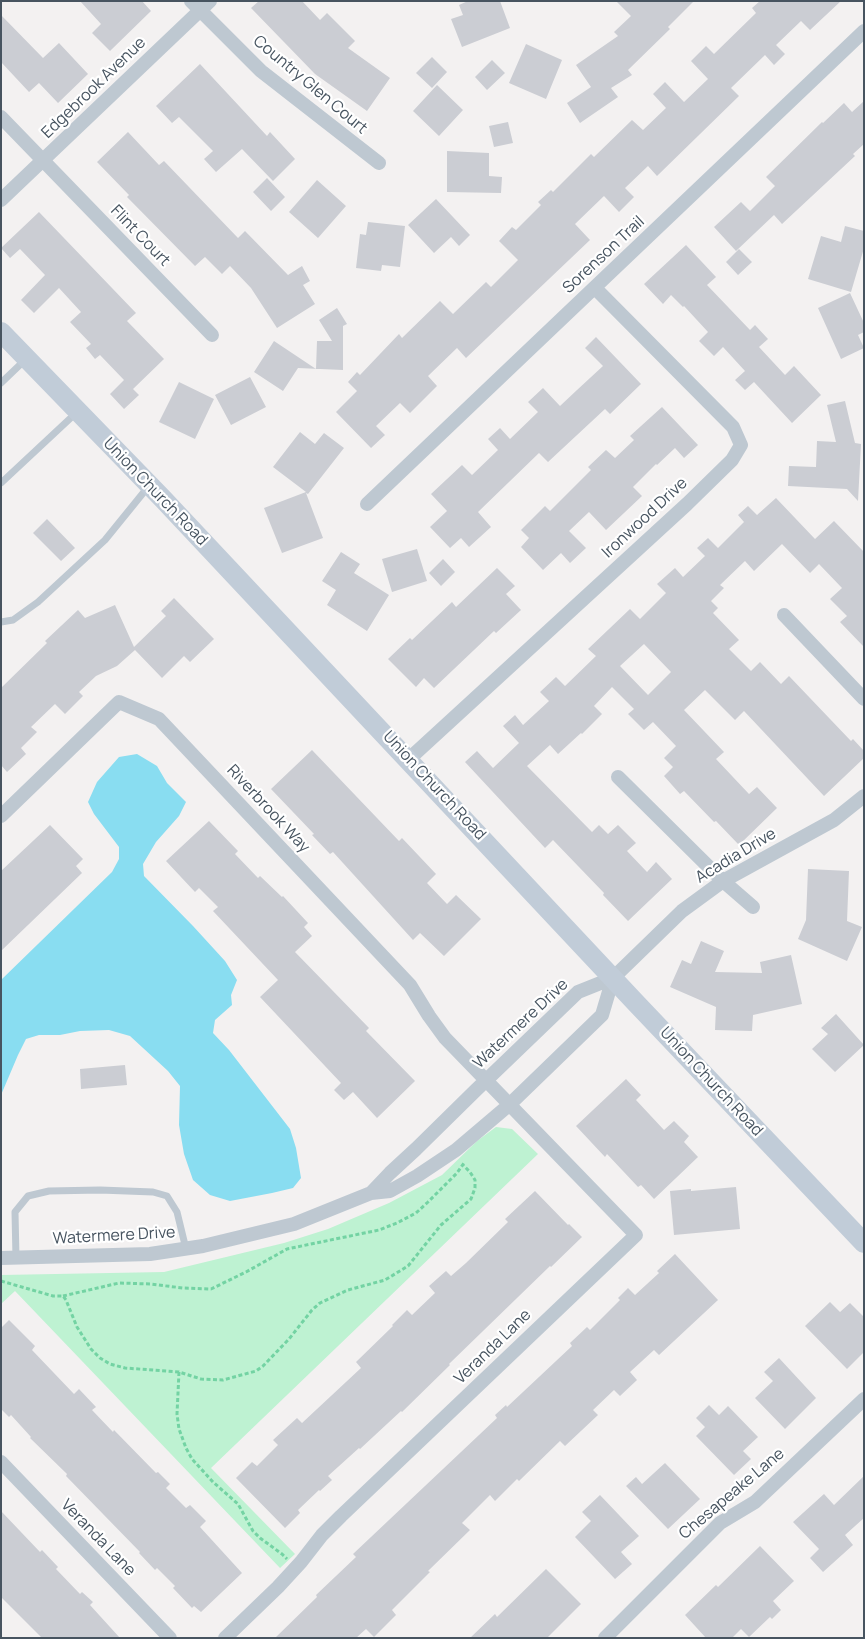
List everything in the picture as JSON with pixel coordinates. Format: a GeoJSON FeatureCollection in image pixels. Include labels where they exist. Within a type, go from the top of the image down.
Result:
{"type":"FeatureCollection","features":[{"type":"Feature","properties":{"kind":"street","name":"Edgebrook Avenue"},"geometry":{"type":"LineString","coordinates":[[1,200],[44,161],[200,4]]}},
{"type":"Feature","properties":{"kind":"street","name":"Country Glen Court"},"geometry":{"type":"LineString","coordinates":[[200,4],[261,71],[379,163]]}},
{"type":"Feature","properties":{"kind":"street","name":"Sorenson Trail"},"geometry":{"type":"LineString","coordinates":[[367,504],[864,31]]}},
{"type":"Feature","properties":{"kind":"street","name":"Flint Court"},"geometry":{"type":"LineString","coordinates":[[1,116],[212,334]]}},
{"type":"Feature","properties":{"kind":"street","name":"Ironwood Drive"},"geometry":{"type":"LineString","coordinates":[[409,759],[686,504],[732,460],[741,444],[733,427],[595,288]]}},
{"type":"Feature","properties":{"kind":"street","name":"Union Church Road"},"geometry":{"type":"LineString","coordinates":[[1,332],[150,485],[864,1243]]}},
{"type":"Feature","properties":{"kind":"street"},"geometry":{"type":"LineString","coordinates":[[784,615],[864,699]]}},
{"type":"Feature","properties":{"kind":"street","name":"Riverbrook Way"},"geometry":{"type":"LineString","coordinates":[[1,816],[119,702],[159,719],[410,986],[445,1038],[486,1080]]}},
{"type":"Feature","properties":{"kind":"street"},"geometry":{"type":"LineString","coordinates":[[618,777],[723,881],[753,907]]}},
{"type":"Feature","properties":{"kind":"street","name":"Acadia Drive"},"geometry":{"type":"LineString","coordinates":[[613,978],[682,911],[723,881],[834,820],[864,796]]}},
{"type":"Feature","properties":{"kind":"street","name":"Watermere Drive"},"geometry":{"type":"LineString","coordinates":[[370,1193],[578,992],[613,978]]}},
{"type":"Feature","properties":{"kind":"street","name":"Watermere Drive"},"geometry":{"type":"LineString","coordinates":[[1,1258],[150,1254],[186,1249],[294,1224],[370,1193],[390,1191],[417,1176],[456,1150],[509,1105],[602,1015],[613,978]]}},
{"type":"Feature","properties":{"kind":"street","name":"Veranda Lane"},"geometry":{"type":"LineString","coordinates":[[225,1638],[295,1569],[322,1534],[636,1235],[486,1080]]}},
{"type":"Feature","properties":{"kind":"street","name":"Chesapeake Lane"},"geometry":{"type":"LineString","coordinates":[[604,1638],[720,1523],[755,1502],[864,1400]]}},
{"type":"Feature","properties":{"kind":"street","name":"Veranda Lane"},"geometry":{"type":"LineString","coordinates":[[1,1462],[170,1638]]}},
{"type":"Feature","properties":{"kind":"lane"},"geometry":{"type":"LineString","coordinates":[[1,382],[27,358]]}},
{"type":"Feature","properties":{"kind":"lane"},"geometry":{"type":"LineString","coordinates":[[1,483],[78,411]]}},
{"type":"Feature","properties":{"kind":"lane"},"geometry":{"type":"LineString","coordinates":[[1,622],[12,620],[38,602],[105,540],[150,485]]}},
{"type":"Feature","properties":{"kind":"lane"},"geometry":{"type":"LineString","coordinates":[[16,1258],[15,1212],[28,1196],[49,1191],[154,1192],[167,1196],[177,1212],[186,1249]]}},
{"type":"Feature","properties":{"kind":"path"},"geometry":{"type":"LineString","coordinates":[[1,1281],[53,1296],[63,1296],[77,1327],[100,1358],[110,1364],[125,1368],[179,1372],[201,1379],[223,1380],[256,1370],[273,1356],[320,1303],[348,1290],[385,1280],[408,1266],[442,1225],[470,1200],[475,1188],[475,1180],[463,1165]]}},
{"type":"Feature","properties":{"kind":"path"},"geometry":{"type":"LineString","coordinates":[[179,1372],[178,1422],[192,1460],[238,1504],[253,1530],[260,1538],[282,1554],[295,1569]]}},
{"type":"Feature","properties":{"kind":"green space"},"geometry":{"type":"Polygon","coordinates":[[[496,1127],[512,1129],[538,1154],[211,1468],[295,1554],[280,1568],[15,1291],[1,1304],[1,1275],[164,1272],[284,1243],[328,1229],[389,1203],[442,1175],[477,1141],[496,1127]]]}},
{"type":"Feature","properties":{"kind":"water"},"geometry":{"type":"Polygon","coordinates":[[[137,754],[157,766],[167,783],[186,802],[179,816],[156,842],[143,864],[144,876],[225,961],[237,980],[231,995],[232,1005],[215,1020],[213,1033],[229,1050],[290,1129],[296,1148],[301,1178],[293,1188],[230,1201],[210,1195],[193,1180],[184,1154],[179,1125],[180,1086],[168,1071],[130,1036],[109,1030],[39,1035],[26,1039],[1,1095],[1,980],[112,872],[119,859],[119,847],[94,814],[88,802],[97,782],[119,757],[137,754]]]}},
{"type":"Feature","properties":{"kind":"building"},"geometry":{"type":"Polygon","coordinates":[[[80,1],[142,1],[151,11],[110,51],[92,33],[101,24],[80,1]]]}},
{"type":"Feature","properties":{"kind":"building"},"geometry":{"type":"Polygon","coordinates":[[[259,1],[302,1],[320,20],[327,13],[355,41],[348,48],[390,78],[367,111],[315,74],[251,8],[259,1]]]}},
{"type":"Feature","properties":{"kind":"building"},"geometry":{"type":"Polygon","coordinates":[[[468,1],[500,1],[510,28],[462,47],[451,19],[463,15],[459,5],[468,1]]]}},
{"type":"Feature","properties":{"kind":"building"},"geometry":{"type":"Polygon","coordinates":[[[616,1],[694,1],[668,27],[670,29],[628,70],[632,75],[611,88],[618,97],[580,123],[567,103],[591,87],[576,65],[618,36],[614,32],[631,16],[616,1]]]}},
{"type":"Feature","properties":{"kind":"building"},"geometry":{"type":"Polygon","coordinates":[[[760,1],[841,1],[810,30],[801,21],[776,45],[785,54],[774,65],[765,55],[731,88],[739,96],[657,176],[648,166],[625,188],[634,197],[619,212],[604,196],[575,224],[590,240],[466,358],[457,348],[428,376],[437,386],[410,413],[400,403],[376,426],[385,435],[371,448],[336,412],[357,391],[348,382],[357,372],[360,375],[399,334],[402,338],[440,301],[453,314],[486,282],[491,287],[518,260],[499,241],[512,227],[516,230],[541,205],[538,202],[551,190],[553,192],[591,154],[594,157],[632,120],[643,130],[666,108],[653,94],[665,82],[684,102],[708,79],[691,61],[706,46],[714,54],[756,13],[752,8],[760,1]]]}},
{"type":"Feature","properties":{"kind":"building"},"geometry":{"type":"Polygon","coordinates":[[[1,15],[43,58],[59,43],[88,74],[58,103],[39,83],[29,92],[1,62],[1,15]]]}},
{"type":"Feature","properties":{"kind":"building"},"geometry":{"type":"Polygon","coordinates":[[[526,44],[562,60],[546,99],[509,83],[526,44]]]}},
{"type":"Feature","properties":{"kind":"building"},"geometry":{"type":"Polygon","coordinates":[[[432,57],[447,72],[432,88],[416,73],[432,57]]]}},
{"type":"Feature","properties":{"kind":"building"},"geometry":{"type":"Polygon","coordinates":[[[492,60],[505,73],[487,90],[475,77],[492,60]]]}},
{"type":"Feature","properties":{"kind":"building"},"geometry":{"type":"Polygon","coordinates":[[[200,64],[267,136],[270,132],[295,159],[273,181],[242,149],[216,172],[204,159],[213,151],[179,117],[172,123],[156,106],[200,64]]]}},
{"type":"Feature","properties":{"kind":"building"},"geometry":{"type":"Polygon","coordinates":[[[437,85],[463,110],[439,136],[413,111],[437,85]]]}},
{"type":"Feature","properties":{"kind":"building"},"geometry":{"type":"Polygon","coordinates":[[[864,101],[864,144],[853,154],[855,156],[782,224],[774,215],[736,251],[714,227],[741,202],[750,211],[775,186],[766,177],[844,103],[852,112],[864,101]]]}},
{"type":"Feature","properties":{"kind":"building"},"geometry":{"type":"Polygon","coordinates":[[[508,122],[513,143],[494,147],[489,126],[508,122]]]}},
{"type":"Feature","properties":{"kind":"building"},"geometry":{"type":"Polygon","coordinates":[[[128,132],[159,165],[164,161],[238,238],[245,231],[288,275],[302,266],[310,281],[303,285],[315,304],[277,328],[251,288],[230,266],[222,274],[205,257],[195,266],[127,197],[129,195],[97,162],[128,132]]]}},
{"type":"Feature","properties":{"kind":"building"},"geometry":{"type":"Polygon","coordinates":[[[447,151],[489,153],[489,176],[502,177],[501,193],[447,192],[447,151]]]}},
{"type":"Feature","properties":{"kind":"building"},"geometry":{"type":"Polygon","coordinates":[[[267,178],[285,197],[271,211],[253,192],[267,178]]]}},
{"type":"Feature","properties":{"kind":"building"},"geometry":{"type":"Polygon","coordinates":[[[317,180],[346,206],[318,238],[289,212],[317,180]]]}},
{"type":"Feature","properties":{"kind":"building"},"geometry":{"type":"Polygon","coordinates":[[[436,199],[470,235],[459,246],[451,237],[434,253],[408,225],[436,199]]]}},
{"type":"Feature","properties":{"kind":"building"},"geometry":{"type":"Polygon","coordinates":[[[39,212],[136,313],[127,321],[164,359],[133,389],[139,395],[124,409],[110,394],[124,380],[100,355],[95,359],[86,348],[91,344],[70,322],[81,312],[59,288],[34,313],[21,300],[45,275],[20,249],[10,258],[1,248],[39,212]]]}},
{"type":"Feature","properties":{"kind":"building"},"geometry":{"type":"Polygon","coordinates":[[[368,222],[405,226],[400,267],[382,265],[381,271],[356,268],[360,234],[366,235],[368,222]]]}},
{"type":"Feature","properties":{"kind":"building"},"geometry":{"type":"Polygon","coordinates":[[[845,226],[864,231],[864,248],[851,292],[808,279],[821,236],[841,242],[845,226]]]}},
{"type":"Feature","properties":{"kind":"building"},"geometry":{"type":"Polygon","coordinates":[[[686,245],[716,277],[707,285],[750,330],[755,325],[768,339],[759,347],[785,375],[794,366],[821,395],[792,423],[754,382],[745,390],[735,380],[745,371],[723,347],[714,356],[699,341],[708,332],[684,306],[671,295],[663,304],[644,284],[686,245]]]}},
{"type":"Feature","properties":{"kind":"building"},"geometry":{"type":"Polygon","coordinates":[[[739,249],[752,262],[738,275],[726,262],[739,249]]]}},
{"type":"Feature","properties":{"kind":"building"},"geometry":{"type":"Polygon","coordinates":[[[850,293],[864,323],[864,332],[858,335],[864,348],[841,359],[818,308],[850,293]]]}},
{"type":"Feature","properties":{"kind":"building"},"geometry":{"type":"Polygon","coordinates":[[[337,308],[347,324],[343,326],[343,370],[316,369],[317,341],[332,341],[319,320],[337,308]]]}},
{"type":"Feature","properties":{"kind":"building"},"geometry":{"type":"Polygon","coordinates":[[[596,337],[641,384],[610,414],[605,409],[548,462],[539,453],[478,512],[491,527],[469,547],[461,538],[450,548],[430,527],[447,511],[431,494],[462,465],[472,475],[498,450],[488,439],[500,428],[510,439],[538,412],[528,402],[543,388],[560,406],[603,366],[585,348],[596,337]]]}},
{"type":"Feature","properties":{"kind":"building"},"geometry":{"type":"Polygon","coordinates":[[[274,341],[316,369],[298,368],[283,391],[254,372],[274,341]]]}},
{"type":"Feature","properties":{"kind":"building"},"geometry":{"type":"Polygon","coordinates":[[[250,377],[266,407],[231,425],[215,395],[250,377]]]}},
{"type":"Feature","properties":{"kind":"building"},"geometry":{"type":"Polygon","coordinates":[[[179,382],[214,399],[195,439],[159,422],[179,382]]]}},
{"type":"Feature","properties":{"kind":"building"},"geometry":{"type":"Polygon","coordinates":[[[845,401],[855,443],[861,444],[858,501],[847,489],[788,486],[789,466],[816,467],[817,441],[836,442],[827,405],[845,401]]]}},
{"type":"Feature","properties":{"kind":"building"},"geometry":{"type":"Polygon","coordinates":[[[662,407],[698,445],[684,458],[675,448],[656,464],[633,487],[642,496],[606,530],[589,512],[569,531],[586,548],[570,563],[561,553],[543,570],[521,547],[529,538],[521,530],[545,506],[550,511],[591,470],[588,467],[606,450],[615,458],[634,440],[630,436],[662,407]]]}},
{"type":"Feature","properties":{"kind":"building"},"geometry":{"type":"Polygon","coordinates":[[[300,432],[315,444],[324,433],[344,448],[308,494],[306,493],[323,538],[282,553],[264,508],[306,492],[273,467],[300,432]]]}},
{"type":"Feature","properties":{"kind":"building"},"geometry":{"type":"Polygon","coordinates":[[[776,498],[815,539],[834,521],[864,552],[864,647],[840,622],[847,616],[830,599],[842,588],[819,564],[810,573],[782,544],[754,571],[745,561],[720,585],[724,588],[711,601],[718,608],[713,613],[739,640],[729,649],[751,671],[760,662],[781,684],[789,676],[851,741],[853,739],[864,751],[864,758],[824,796],[744,711],[735,720],[705,690],[684,710],[724,752],[716,759],[749,794],[757,787],[777,808],[739,845],[684,791],[680,794],[664,776],[673,767],[664,758],[676,746],[653,722],[644,730],[628,714],[634,709],[612,687],[594,706],[602,714],[582,734],[558,754],[550,745],[527,766],[592,832],[599,825],[608,834],[618,825],[636,843],[627,851],[647,872],[656,862],[672,879],[628,921],[553,840],[545,848],[465,762],[477,751],[493,768],[519,743],[503,726],[515,715],[523,725],[549,701],[540,692],[556,677],[565,686],[596,656],[588,649],[630,609],[640,619],[666,593],[657,584],[675,568],[683,577],[705,556],[697,548],[708,538],[718,548],[744,522],[738,515],[748,506],[757,515],[776,498]],[[644,644],[620,666],[648,695],[671,672],[644,644]]]}},
{"type":"Feature","properties":{"kind":"building"},"geometry":{"type":"Polygon","coordinates":[[[47,519],[75,548],[61,561],[33,533],[47,519]]]}},
{"type":"Feature","properties":{"kind":"building"},"geometry":{"type":"Polygon","coordinates":[[[417,549],[427,581],[392,592],[382,559],[417,549]]]}},
{"type":"Feature","properties":{"kind":"building"},"geometry":{"type":"Polygon","coordinates":[[[341,552],[360,564],[354,573],[389,595],[367,631],[327,605],[336,590],[322,581],[341,552]]]}},
{"type":"Feature","properties":{"kind":"building"},"geometry":{"type":"Polygon","coordinates":[[[443,559],[455,572],[441,586],[429,573],[443,559]]]}},
{"type":"Feature","properties":{"kind":"building"},"geometry":{"type":"Polygon","coordinates":[[[497,568],[515,586],[506,594],[521,610],[496,633],[494,631],[434,688],[424,678],[416,687],[388,659],[410,638],[412,640],[452,602],[456,607],[497,568]]]}},
{"type":"Feature","properties":{"kind":"building"},"geometry":{"type":"Polygon","coordinates":[[[174,598],[214,639],[190,662],[184,656],[162,678],[135,650],[117,666],[96,676],[79,692],[83,696],[65,714],[55,704],[31,727],[37,732],[21,748],[26,754],[7,772],[1,765],[1,688],[47,643],[45,641],[78,610],[85,618],[115,605],[134,647],[166,616],[161,611],[174,598]]]}},
{"type":"Feature","properties":{"kind":"building"},"geometry":{"type":"Polygon","coordinates":[[[312,750],[399,841],[402,838],[436,874],[427,883],[447,904],[456,895],[481,919],[444,956],[420,933],[413,940],[333,852],[330,854],[312,835],[314,834],[271,789],[312,750]]]}},
{"type":"Feature","properties":{"kind":"building"},"geometry":{"type":"Polygon","coordinates":[[[209,821],[238,851],[235,854],[258,878],[260,876],[283,896],[308,923],[304,927],[312,936],[295,952],[369,1028],[366,1031],[415,1081],[377,1118],[353,1092],[344,1100],[334,1090],[341,1083],[260,997],[278,980],[213,911],[218,907],[199,888],[195,892],[166,861],[209,821]]]}},
{"type":"Feature","properties":{"kind":"building"},"geometry":{"type":"Polygon","coordinates":[[[50,825],[83,859],[76,866],[82,873],[1,951],[1,871],[50,825]]]}},
{"type":"Feature","properties":{"kind":"building"},"geometry":{"type":"Polygon","coordinates":[[[808,869],[849,871],[847,921],[862,927],[847,961],[798,939],[806,920],[808,869]]]}},
{"type":"Feature","properties":{"kind":"building"},"geometry":{"type":"Polygon","coordinates":[[[701,941],[724,951],[715,972],[762,973],[760,962],[791,955],[802,1004],[753,1015],[752,1031],[715,1030],[716,1007],[670,987],[682,960],[691,964],[701,941]]]}},
{"type":"Feature","properties":{"kind":"building"},"geometry":{"type":"Polygon","coordinates":[[[836,1014],[864,1045],[835,1072],[812,1049],[828,1034],[821,1028],[836,1014]]]}},
{"type":"Feature","properties":{"kind":"building"},"geometry":{"type":"Polygon","coordinates":[[[125,1065],[127,1085],[81,1089],[80,1069],[125,1065]]]}},
{"type":"Feature","properties":{"kind":"building"},"geometry":{"type":"Polygon","coordinates":[[[626,1079],[641,1095],[636,1100],[664,1130],[674,1121],[689,1136],[684,1142],[698,1157],[654,1199],[641,1185],[638,1187],[607,1154],[605,1157],[576,1126],[626,1079]]]}},
{"type":"Feature","properties":{"kind":"building"},"geometry":{"type":"Polygon","coordinates":[[[736,1187],[740,1229],[674,1235],[670,1191],[736,1187]]]}},
{"type":"Feature","properties":{"kind":"building"},"geometry":{"type":"Polygon","coordinates":[[[535,1191],[582,1237],[449,1364],[402,1412],[328,1476],[332,1480],[298,1510],[300,1513],[285,1528],[236,1478],[252,1462],[257,1466],[278,1445],[273,1440],[297,1418],[302,1423],[361,1368],[356,1362],[392,1325],[407,1310],[412,1315],[435,1293],[429,1286],[446,1271],[451,1276],[466,1263],[508,1222],[505,1219],[535,1191]]]}},
{"type":"Feature","properties":{"kind":"building"},"geometry":{"type":"Polygon","coordinates":[[[675,1254],[718,1300],[659,1355],[654,1350],[630,1372],[637,1380],[620,1396],[614,1390],[593,1410],[598,1415],[565,1446],[560,1441],[519,1481],[517,1479],[495,1501],[490,1495],[462,1523],[470,1530],[392,1610],[396,1615],[374,1637],[366,1629],[356,1638],[275,1638],[356,1557],[353,1554],[497,1418],[495,1415],[506,1405],[507,1407],[572,1346],[570,1343],[587,1327],[590,1330],[620,1300],[618,1298],[628,1288],[635,1295],[659,1273],[657,1271],[675,1254]]]}},
{"type":"Feature","properties":{"kind":"building"},"geometry":{"type":"Polygon","coordinates":[[[830,1302],[840,1312],[850,1303],[864,1317],[864,1352],[847,1369],[805,1326],[830,1302]]]}},
{"type":"Feature","properties":{"kind":"building"},"geometry":{"type":"Polygon","coordinates":[[[9,1320],[35,1346],[32,1350],[74,1394],[79,1389],[96,1407],[92,1410],[113,1432],[114,1430],[156,1473],[158,1472],[170,1484],[166,1488],[186,1508],[190,1505],[206,1521],[200,1527],[242,1573],[201,1612],[194,1606],[192,1608],[173,1588],[175,1586],[157,1568],[155,1570],[66,1476],[67,1474],[30,1438],[11,1415],[9,1417],[1,1409],[1,1328],[9,1320]]]}},
{"type":"Feature","properties":{"kind":"building"},"geometry":{"type":"Polygon","coordinates":[[[779,1358],[816,1398],[785,1429],[755,1398],[773,1381],[764,1372],[779,1358]]]}},
{"type":"Feature","properties":{"kind":"building"},"geometry":{"type":"Polygon","coordinates":[[[709,1405],[719,1415],[728,1406],[758,1437],[743,1451],[751,1459],[734,1475],[696,1436],[705,1427],[696,1418],[709,1405]]]}},
{"type":"Feature","properties":{"kind":"building"},"geometry":{"type":"Polygon","coordinates":[[[665,1463],[700,1499],[668,1529],[626,1486],[636,1477],[642,1484],[665,1463]]]}},
{"type":"Feature","properties":{"kind":"building"},"geometry":{"type":"Polygon","coordinates":[[[864,1476],[864,1518],[845,1535],[853,1545],[823,1572],[810,1558],[819,1549],[793,1522],[824,1494],[834,1505],[864,1476]]]}},
{"type":"Feature","properties":{"kind":"building"},"geometry":{"type":"Polygon","coordinates":[[[600,1495],[639,1536],[621,1552],[632,1564],[615,1579],[575,1537],[591,1521],[582,1512],[600,1495]]]}},
{"type":"Feature","properties":{"kind":"building"},"geometry":{"type":"Polygon","coordinates":[[[1,1511],[40,1552],[42,1550],[58,1567],[56,1569],[80,1594],[82,1592],[93,1602],[90,1605],[120,1638],[42,1638],[1,1597],[1,1511]]]}},
{"type":"Feature","properties":{"kind":"building"},"geometry":{"type":"Polygon","coordinates":[[[760,1546],[794,1581],[773,1601],[781,1610],[772,1619],[770,1617],[749,1637],[741,1629],[732,1638],[706,1638],[685,1615],[716,1585],[718,1587],[760,1546]]]}},
{"type":"Feature","properties":{"kind":"building"},"geometry":{"type":"Polygon","coordinates":[[[546,1569],[581,1604],[547,1638],[470,1638],[495,1614],[497,1617],[546,1569]]]}}]}
